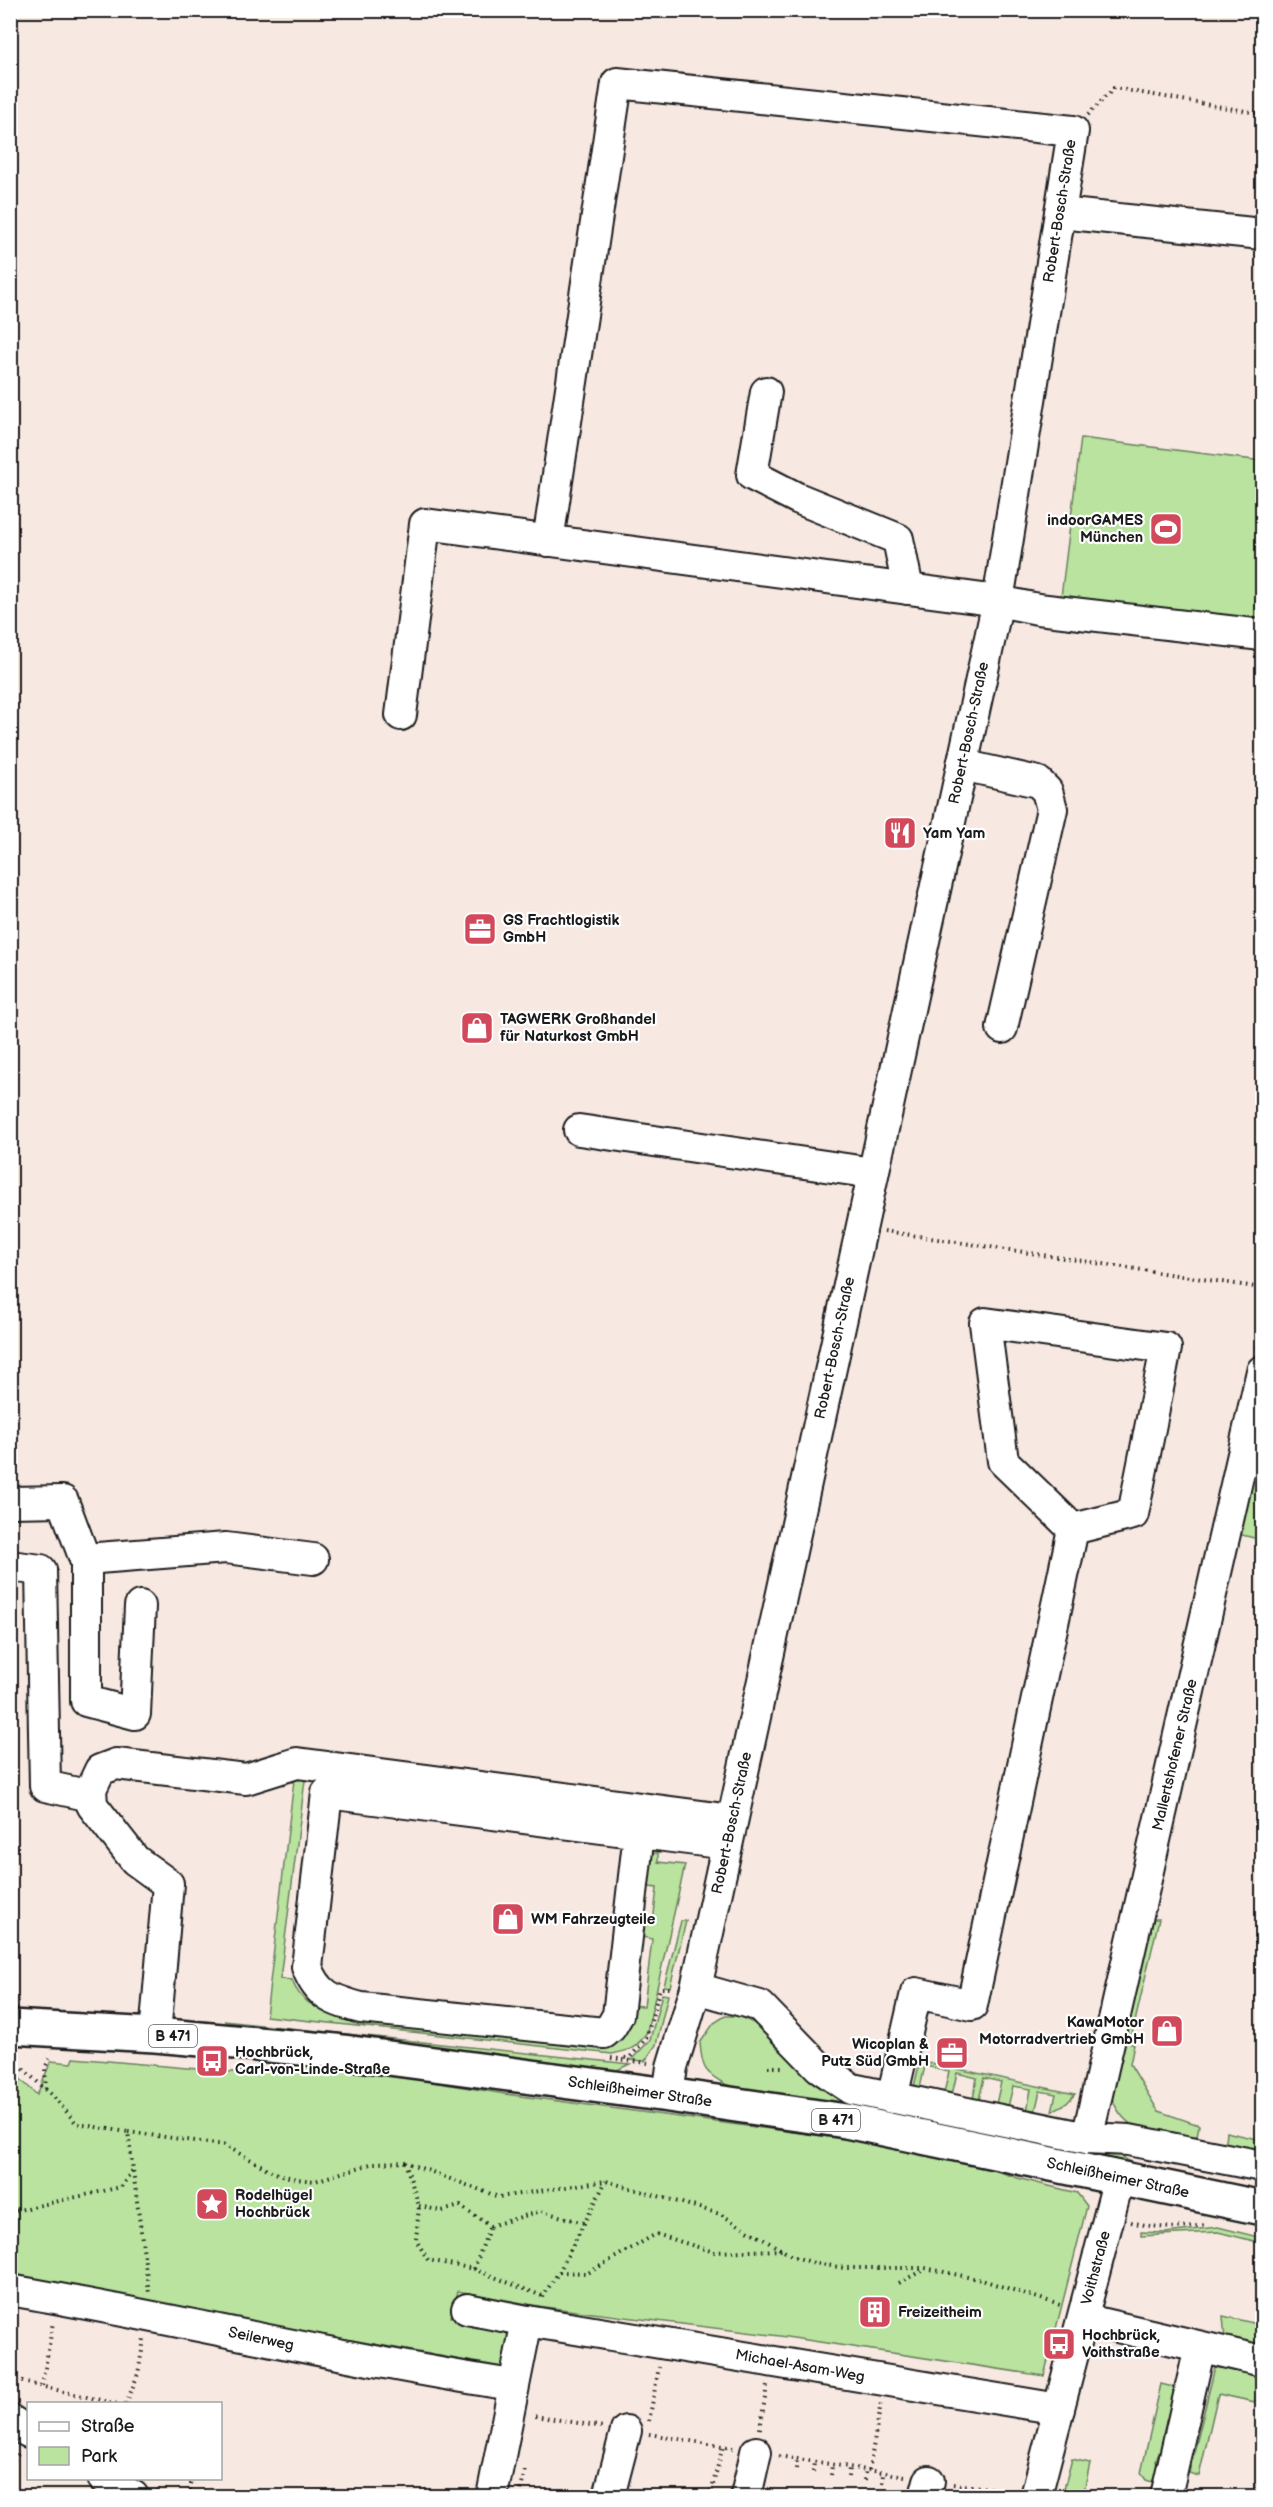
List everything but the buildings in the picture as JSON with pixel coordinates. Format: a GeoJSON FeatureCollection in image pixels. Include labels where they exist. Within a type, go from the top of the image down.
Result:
{"type":"FeatureCollection","features":[{"type":"Feature","properties":{"kind":"main road","name":"Schleißheimer Straße"},"geometry":{"type":"LineString","coordinates":[[10,2027],[155,2034],[336,2051],[668,2095],[846,2121],[1263,2208]]}},
{"type":"Feature","properties":{"kind":"street","name":"Robert-Bosch-Straße"},"geometry":{"type":"LineString","coordinates":[[548,542],[617,83],[1073,131],[998,601],[696,1988],[672,2067],[668,2095]]}},
{"type":"Feature","properties":{"kind":"street"},"geometry":{"type":"LineString","coordinates":[[1060,213],[1263,234]]}},
{"type":"Feature","properties":{"kind":"street"},"geometry":{"type":"LineString","coordinates":[[766,392],[752,475],[797,498],[898,539],[908,589]]}},
{"type":"Feature","properties":{"kind":"street"},"geometry":{"type":"LineString","coordinates":[[401,716],[425,524],[998,601],[1038,609],[1263,635]]}},
{"type":"Feature","properties":{"kind":"street"},"geometry":{"type":"LineString","coordinates":[[962,765],[1038,782],[1047,791],[1052,808],[1002,1028]]}},
{"type":"Feature","properties":{"kind":"street"},"geometry":{"type":"LineString","coordinates":[[579,1130],[873,1173]]}},
{"type":"Feature","properties":{"kind":"street"},"geometry":{"type":"LineString","coordinates":[[984,1323],[1166,1348],[1133,1514],[1073,1529],[1003,1461],[984,1323]]}},
{"type":"Feature","properties":{"kind":"street","name":"Mallertshofener Straße"},"geometry":{"type":"LineString","coordinates":[[1087,2138],[1263,1371]]}},
{"type":"Feature","properties":{"kind":"street"},"geometry":{"type":"LineString","coordinates":[[10,1502],[63,1501],[85,1559],[86,1701],[135,1713],[140,1606]]}},
{"type":"Feature","properties":{"kind":"street"},"geometry":{"type":"LineString","coordinates":[[892,2098],[916,1993],[972,2005],[1073,1529]]}},
{"type":"Feature","properties":{"kind":"street"},"geometry":{"type":"LineString","coordinates":[[85,1559],[226,1548],[313,1559]]}},
{"type":"Feature","properties":{"kind":"street"},"geometry":{"type":"LineString","coordinates":[[10,1566],[41,1570],[45,1786],[91,1796]]}},
{"type":"Feature","properties":{"kind":"street"},"geometry":{"type":"LineString","coordinates":[[155,2034],[168,1884],[135,1860],[92,1805],[91,1789],[100,1770],[116,1764],[246,1779],[297,1763],[730,1832]]}},
{"type":"Feature","properties":{"kind":"street"},"geometry":{"type":"LineString","coordinates":[[639,1833],[618,2015],[612,2027],[604,2033],[361,2008],[325,1995],[313,1984],[307,1967],[327,1793],[639,1833],[730,1832]]}},
{"type":"Feature","properties":{"kind":"street"},"geometry":{"type":"LineString","coordinates":[[696,1988],[760,2006],[819,2067],[852,2089],[1087,2138],[1129,2140],[1263,2166]]}},
{"type":"Feature","properties":{"kind":"street","name":"Voithstraße"},"geometry":{"type":"LineString","coordinates":[[1037,2495],[1119,2178]]}},
{"type":"Feature","properties":{"kind":"street","name":"Seilerweg"},"geometry":{"type":"LineString","coordinates":[[10,2290],[149,2316],[274,2343],[512,2385]]}},
{"type":"Feature","properties":{"kind":"street","name":"Michael-Asam-Weg"},"geometry":{"type":"LineString","coordinates":[[467,2309],[537,2313],[664,2343],[1059,2409]]}},
{"type":"Feature","properties":{"kind":"street"},"geometry":{"type":"LineString","coordinates":[[492,2496],[512,2385],[537,2313]]}},
{"type":"Feature","properties":{"kind":"street"},"geometry":{"type":"LineString","coordinates":[[1083,2319],[1263,2361]]}},
{"type":"Feature","properties":{"kind":"street"},"geometry":{"type":"LineString","coordinates":[[1166,2496],[1200,2347]]}},
{"type":"Feature","properties":{"kind":"street"},"geometry":{"type":"LineString","coordinates":[[10,2420],[27,2431]]}},
{"type":"Feature","properties":{"kind":"street"},"geometry":{"type":"LineString","coordinates":[[609,2496],[626,2431]]}},
{"type":"Feature","properties":{"kind":"street"},"geometry":{"type":"LineString","coordinates":[[746,2496],[756,2452]]}},
{"type":"Feature","properties":{"kind":"street"},"geometry":{"type":"LineString","coordinates":[[105,2480],[133,2496]]}},
{"type":"Feature","properties":{"kind":"path"},"geometry":{"type":"LineString","coordinates":[[1073,131],[1114,88],[1263,114]]}},
{"type":"Feature","properties":{"kind":"path"},"geometry":{"type":"LineString","coordinates":[[862,1227],[1263,1288]]}},
{"type":"Feature","properties":{"kind":"path"},"geometry":{"type":"LineString","coordinates":[[615,2058],[630,2057],[646,2039],[660,1988],[696,1988]]}},
{"type":"Feature","properties":{"kind":"path"},"geometry":{"type":"LineString","coordinates":[[46,2090],[45,2068],[53,2052]]}},
{"type":"Feature","properties":{"kind":"path"},"geometry":{"type":"LineString","coordinates":[[10,2057],[46,2090],[77,2124],[224,2145],[275,2173],[296,2180],[315,2181],[374,2163],[405,2162],[499,2197],[606,2181],[720,2214],[783,2250],[814,2263],[844,2268],[925,2268],[993,2283],[1065,2307],[1083,2319]]}},
{"type":"Feature","properties":{"kind":"path"},"geometry":{"type":"LineString","coordinates":[[126,2402],[138,2374],[149,2316],[149,2290],[128,2132]]}},
{"type":"Feature","properties":{"kind":"path"},"geometry":{"type":"LineString","coordinates":[[405,2162],[420,2206],[416,2240],[428,2260],[474,2269],[537,2313],[606,2181]]}},
{"type":"Feature","properties":{"kind":"path"},"geometry":{"type":"LineString","coordinates":[[10,2212],[121,2187],[133,2169]]}},
{"type":"Feature","properties":{"kind":"path"},"geometry":{"type":"LineString","coordinates":[[420,2206],[442,2211],[460,2206],[490,2226]]}},
{"type":"Feature","properties":{"kind":"path"},"geometry":{"type":"LineString","coordinates":[[490,2226],[541,2211],[584,2223]]}},
{"type":"Feature","properties":{"kind":"path"},"geometry":{"type":"LineString","coordinates":[[1110,2217],[1157,2229],[1174,2230],[1214,2223]]}},
{"type":"Feature","properties":{"kind":"path"},"geometry":{"type":"LineString","coordinates":[[474,2269],[490,2226]]}},
{"type":"Feature","properties":{"kind":"path"},"geometry":{"type":"LineString","coordinates":[[559,2272],[588,2273],[656,2234],[714,2252],[783,2250]]}},
{"type":"Feature","properties":{"kind":"path"},"geometry":{"type":"LineString","coordinates":[[899,2283],[925,2268]]}},
{"type":"Feature","properties":{"kind":"path"},"geometry":{"type":"LineString","coordinates":[[42,2386],[57,2298]]}},
{"type":"Feature","properties":{"kind":"path"},"geometry":{"type":"LineString","coordinates":[[664,2343],[646,2434],[884,2473],[927,2489],[1037,2495]]}},
{"type":"Feature","properties":{"kind":"path"},"geometry":{"type":"LineString","coordinates":[[756,2452],[772,2362]]}},
{"type":"Feature","properties":{"kind":"path"},"geometry":{"type":"LineString","coordinates":[[10,2379],[113,2402]]}},
{"type":"Feature","properties":{"kind":"path"},"geometry":{"type":"LineString","coordinates":[[865,2480],[885,2381]]}},
{"type":"Feature","properties":{"kind":"path"},"geometry":{"type":"LineString","coordinates":[[535,2416],[626,2431]]}},
{"type":"Feature","properties":{"kind":"path"},"geometry":{"type":"LineString","coordinates":[[710,2496],[723,2446]]}},
{"type":"Feature","properties":{"kind":"path"},"geometry":{"type":"LineString","coordinates":[[796,2469],[797,2459]]}},
{"type":"Feature","properties":{"kind":"path"},"geometry":{"type":"LineString","coordinates":[[813,2472],[814,2462]]}},
{"type":"Feature","properties":{"kind":"path"},"geometry":{"type":"LineString","coordinates":[[831,2475],[832,2465]]}},
{"type":"Feature","properties":{"kind":"path"},"geometry":{"type":"LineString","coordinates":[[848,2477],[849,2467]]}},
{"type":"Feature","properties":{"kind":"path"},"geometry":{"type":"LineString","coordinates":[[882,2483],[884,2473]]}},
{"type":"Feature","properties":{"kind":"path"},"geometry":{"type":"LineString","coordinates":[[189,2496],[192,2480]]}},
{"type":"Feature","properties":{"kind":"green space","name":"indoorGAMES München"},"geometry":{"type":"Polygon","coordinates":[[[1081,438],[1262,461],[1262,623],[1061,597],[1081,438]]]}},
{"type":"Feature","properties":{"kind":"green space"},"geometry":{"type":"Polygon","coordinates":[[[1262,1426],[1262,1490],[1257,1515],[1262,1516],[1262,1540],[1238,1534],[1262,1426]]]}},
{"type":"Feature","properties":{"kind":"green space"},"geometry":{"type":"Polygon","coordinates":[[[295,1772],[693,1829],[305,1780],[280,1979],[292,1980],[299,1994],[310,2004],[338,2015],[596,2043],[629,2005],[644,2006],[652,1939],[637,1936],[638,1922],[653,1923],[657,1888],[642,1886],[649,1854],[658,1853],[658,1862],[685,1865],[647,2032],[643,2038],[632,2048],[612,2054],[266,2016],[295,1772]]]}},
{"type":"Feature","properties":{"kind":"green space"},"geometry":{"type":"Polygon","coordinates":[[[1149,1919],[1159,1919],[1130,2043],[1134,2045],[1130,2064],[1158,2111],[1199,2125],[1197,2136],[1190,2139],[1151,2132],[1131,2124],[1116,2107],[1110,2093],[1149,1919]]]}},
{"type":"Feature","properties":{"kind":"green space"},"geometry":{"type":"Polygon","coordinates":[[[681,1921],[686,1921],[670,1987],[664,1986],[681,1921]]]}},
{"type":"Feature","properties":{"kind":"green space"},"geometry":{"type":"Polygon","coordinates":[[[662,1994],[668,1995],[656,2045],[645,2061],[631,2060],[650,2040],[662,1994]]]}},
{"type":"Feature","properties":{"kind":"green space"},"geometry":{"type":"Polygon","coordinates":[[[725,2016],[738,2016],[758,2025],[817,2078],[1116,2152],[1127,2160],[1159,2174],[727,2085],[713,2077],[706,2069],[700,2043],[714,2023],[725,2016]]]}},
{"type":"Feature","properties":{"kind":"green space"},"geometry":{"type":"Polygon","coordinates":[[[224,2021],[630,2064],[615,2071],[279,2031],[224,2021]]]}},
{"type":"Feature","properties":{"kind":"green space"},"geometry":{"type":"Polygon","coordinates":[[[74,2058],[232,2072],[308,2064],[369,2071],[505,2094],[868,2142],[976,2164],[1021,2179],[1077,2193],[1087,2206],[1044,2376],[780,2336],[544,2307],[458,2291],[451,2317],[511,2328],[506,2368],[11,2278],[10,2069],[37,2095],[51,2061],[72,2063],[74,2058]]]}},
{"type":"Feature","properties":{"kind":"green space"},"geometry":{"type":"Polygon","coordinates":[[[920,2061],[1075,2094],[1067,2103],[1052,2111],[1056,2094],[1040,2091],[1035,2112],[1027,2111],[1031,2089],[1013,2086],[1008,2107],[996,2104],[1001,2082],[984,2078],[979,2100],[973,2099],[977,2078],[957,2073],[952,2095],[944,2093],[949,2071],[925,2066],[920,2088],[914,2087],[920,2061]]]}},
{"type":"Feature","properties":{"kind":"green space"},"geometry":{"type":"Polygon","coordinates":[[[1226,2132],[1262,2140],[1262,2155],[1229,2148],[1225,2140],[1226,2132]]]}},
{"type":"Feature","properties":{"kind":"green space"},"geometry":{"type":"Polygon","coordinates":[[[1218,2227],[1262,2238],[1262,2243],[1218,2232],[1141,2236],[1141,2232],[1165,2233],[1218,2227]]]}},
{"type":"Feature","properties":{"kind":"green space"},"geometry":{"type":"Polygon","coordinates":[[[1223,2316],[1262,2325],[1262,2349],[1225,2340],[1223,2316]]]}},
{"type":"Feature","properties":{"kind":"green space"},"geometry":{"type":"Polygon","coordinates":[[[1215,2367],[1262,2377],[1262,2397],[1256,2396],[1255,2402],[1218,2394],[1199,2476],[1189,2473],[1215,2367]]]}},
{"type":"Feature","properties":{"kind":"green space"},"geometry":{"type":"Polygon","coordinates":[[[1161,2384],[1177,2388],[1171,2418],[1167,2418],[1163,2435],[1167,2436],[1163,2455],[1158,2454],[1156,2461],[1161,2462],[1156,2483],[1146,2480],[1141,2473],[1161,2384]]]}},
{"type":"Feature","properties":{"kind":"green space"},"geometry":{"type":"Polygon","coordinates":[[[1072,2459],[1090,2463],[1083,2496],[1062,2496],[1072,2459]]]}},
{"type":"Feature","properties":{"kind":"place","name":"indoorGAMES München"},"geometry":{"type":"Point","coordinates":[1166,529]}},
{"type":"Feature","properties":{"kind":"place","name":"Yam Yam"},"geometry":{"type":"Point","coordinates":[900,833]}},
{"type":"Feature","properties":{"kind":"place","name":"GS Frachtlogistik GmbH"},"geometry":{"type":"Point","coordinates":[480,929]}},
{"type":"Feature","properties":{"kind":"place","name":"TAGWERK Großhandel für Naturkost GmbH"},"geometry":{"type":"Point","coordinates":[477,1028]}},
{"type":"Feature","properties":{"kind":"place","name":"WM Fahrzeugteile"},"geometry":{"type":"Point","coordinates":[508,1919]}},
{"type":"Feature","properties":{"kind":"place","name":"KawaMotor Motorradvertrieb GmbH"},"geometry":{"type":"Point","coordinates":[1167,2031]}},
{"type":"Feature","properties":{"kind":"place","name":"Wicoplan & Putz Süd GmbH"},"geometry":{"type":"Point","coordinates":[952,2053]}},
{"type":"Feature","properties":{"kind":"place","name":"Hochbrück, Carl-von-Linde-Straße"},"geometry":{"type":"Point","coordinates":[212,2061]}},
{"type":"Feature","properties":{"kind":"place","name":"Rodelhügel Hochbrück"},"geometry":{"type":"Point","coordinates":[212,2204]}},
{"type":"Feature","properties":{"kind":"place","name":"Freizeitheim"},"geometry":{"type":"Point","coordinates":[875,2312]}},
{"type":"Feature","properties":{"kind":"place","name":"Hochbrück, Voithstraße"},"geometry":{"type":"Point","coordinates":[1059,2344]}}]}
